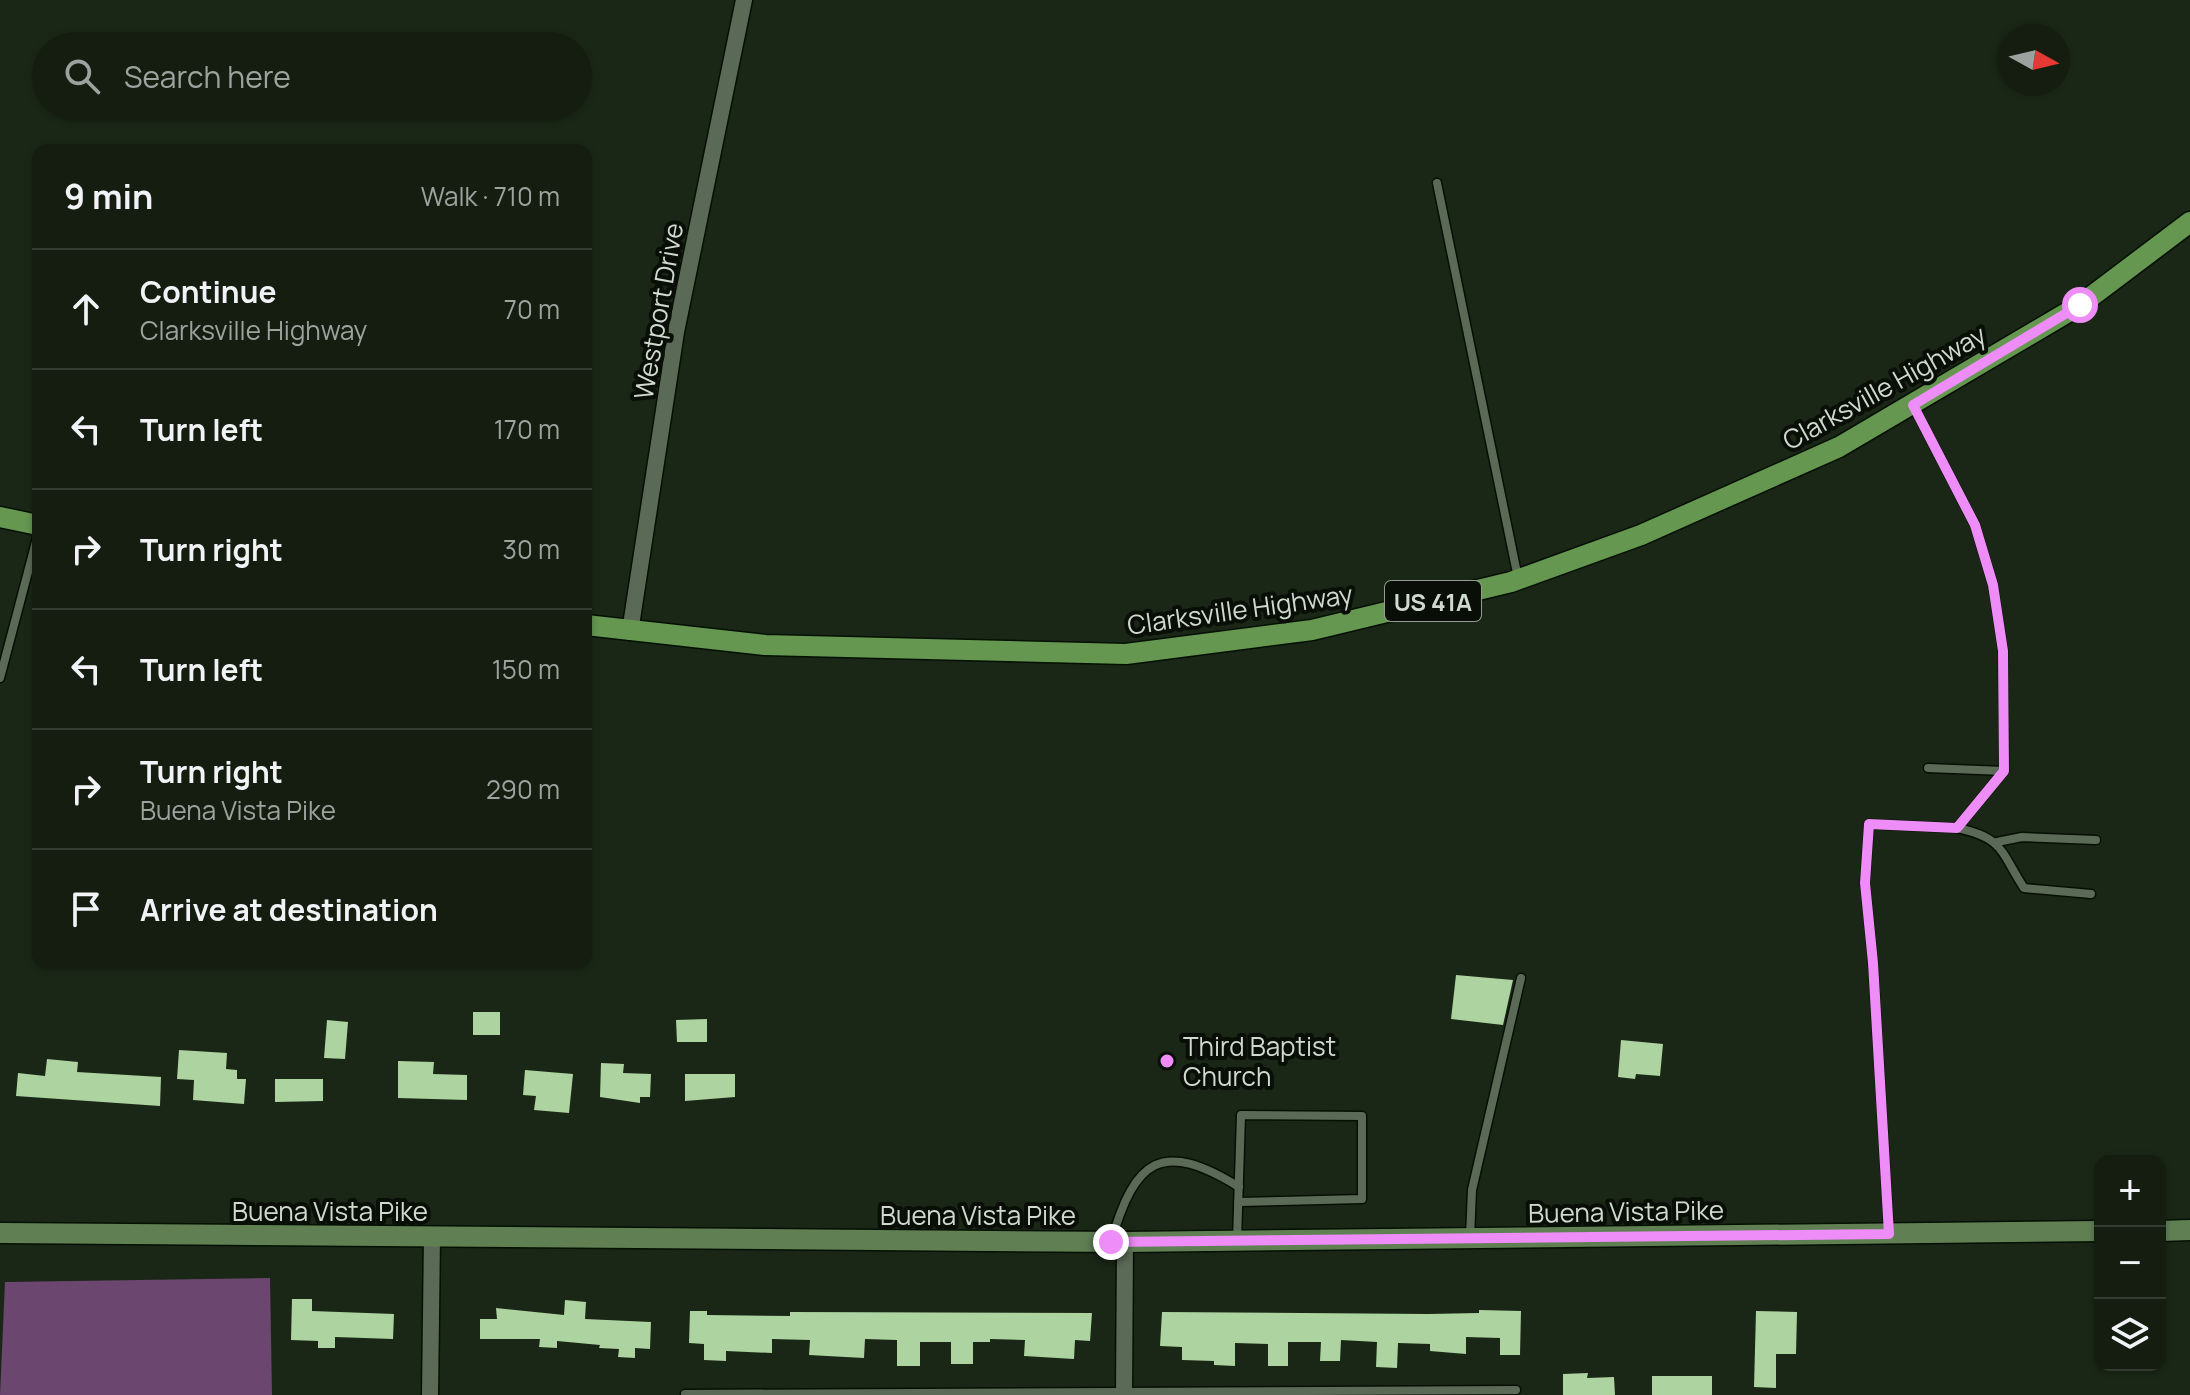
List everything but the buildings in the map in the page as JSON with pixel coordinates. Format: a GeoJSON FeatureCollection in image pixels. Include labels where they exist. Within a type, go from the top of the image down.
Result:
{"type":"FeatureCollection","features":[{"type":"Feature","properties":{"kind":"main road","name":"Clarksville Highway"},"geometry":{"type":"LineString","coordinates":[[592,626],[765,645],[1126,654],[1312,630],[1518,579],[1641,535],[1839,447],[2080,305],[2190,222]]}},
{"type":"Feature","properties":{"kind":"main road"},"geometry":{"type":"LineString","coordinates":[[0,517],[32,524]]}},
{"type":"Feature","properties":{"kind":"main road"},"geometry":{"type":"LineString","coordinates":[[2166,1231],[2190,1230]]}},
{"type":"Feature","properties":{"kind":"main road","name":"Buena Vista Pike"},"geometry":{"type":"LineString","coordinates":[[0,1233],[1118,1242],[2094,1231]]}},
{"type":"Feature","properties":{"kind":"street","name":"Westport Drive"},"geometry":{"type":"LineString","coordinates":[[630,632],[676,332],[744,0]]}},
{"type":"Feature","properties":{"kind":"street"},"geometry":{"type":"LineString","coordinates":[[430,1395],[432,1237]]}},
{"type":"Feature","properties":{"kind":"street"},"geometry":{"type":"LineString","coordinates":[[1118,1242],[1124,1394]]}},
{"type":"Feature","properties":{"kind":"lane"},"geometry":{"type":"LineString","coordinates":[[1437,183],[1518,579]]}},
{"type":"Feature","properties":{"kind":"lane"},"geometry":{"type":"LineString","coordinates":[[1913,405],[1975,525],[1993,585],[2003,651],[2004,771],[1957,828]]}},
{"type":"Feature","properties":{"kind":"lane"},"geometry":{"type":"LineString","coordinates":[[0,678],[32,557]]}},
{"type":"Feature","properties":{"kind":"lane"},"geometry":{"type":"LineString","coordinates":[[1928,768],[2004,771]]}},
{"type":"Feature","properties":{"kind":"lane"},"geometry":{"type":"LineString","coordinates":[[1889,1234],[1877,1009],[1865,883],[1869,824],[1957,828],[1982,833],[1997,842],[2024,888],[2091,894]]}},
{"type":"Feature","properties":{"kind":"lane"},"geometry":{"type":"LineString","coordinates":[[1997,842],[2022,837],[2096,840]]}},
{"type":"Feature","properties":{"kind":"lane"},"geometry":{"type":"LineString","coordinates":[[1470,1238],[1472,1190],[1521,978]]}},
{"type":"Feature","properties":{"kind":"lane"},"geometry":{"type":"LineString","coordinates":[[1237,1241],[1238,1202],[1239,1187],[1241,1115],[1362,1116],[1362,1199],[1238,1202]]}},
{"type":"Feature","properties":{"kind":"lane"},"geometry":{"type":"LineString","coordinates":[[1118,1242],[1132,1185],[1145,1170],[1157,1163],[1184,1161],[1216,1173],[1239,1187]]}},
{"type":"Feature","properties":{"kind":"lane"},"geometry":{"type":"LineString","coordinates":[[685,1394],[1450,1393],[1516,1390]]}},
{"type":"Feature","properties":{"kind":"shaded area"},"geometry":{"type":"Polygon","coordinates":[[[270,1278],[272,1395],[0,1395],[5,1282],[270,1278]]]}},
{"type":"Feature","properties":{"kind":"place","name":"Third Baptist Church"},"geometry":{"type":"Point","coordinates":[1167,1061]}},
{"type":"Feature","properties":{"kind":"route"},"geometry":{"type":"LineString","coordinates":[[1111,1242],[1889,1234],[1885,1132],[1865,883],[1869,824],[1957,828],[2004,771],[2006,738],[2003,651],[1993,585],[1975,525],[1913,405],[2080,305]]}}]}
